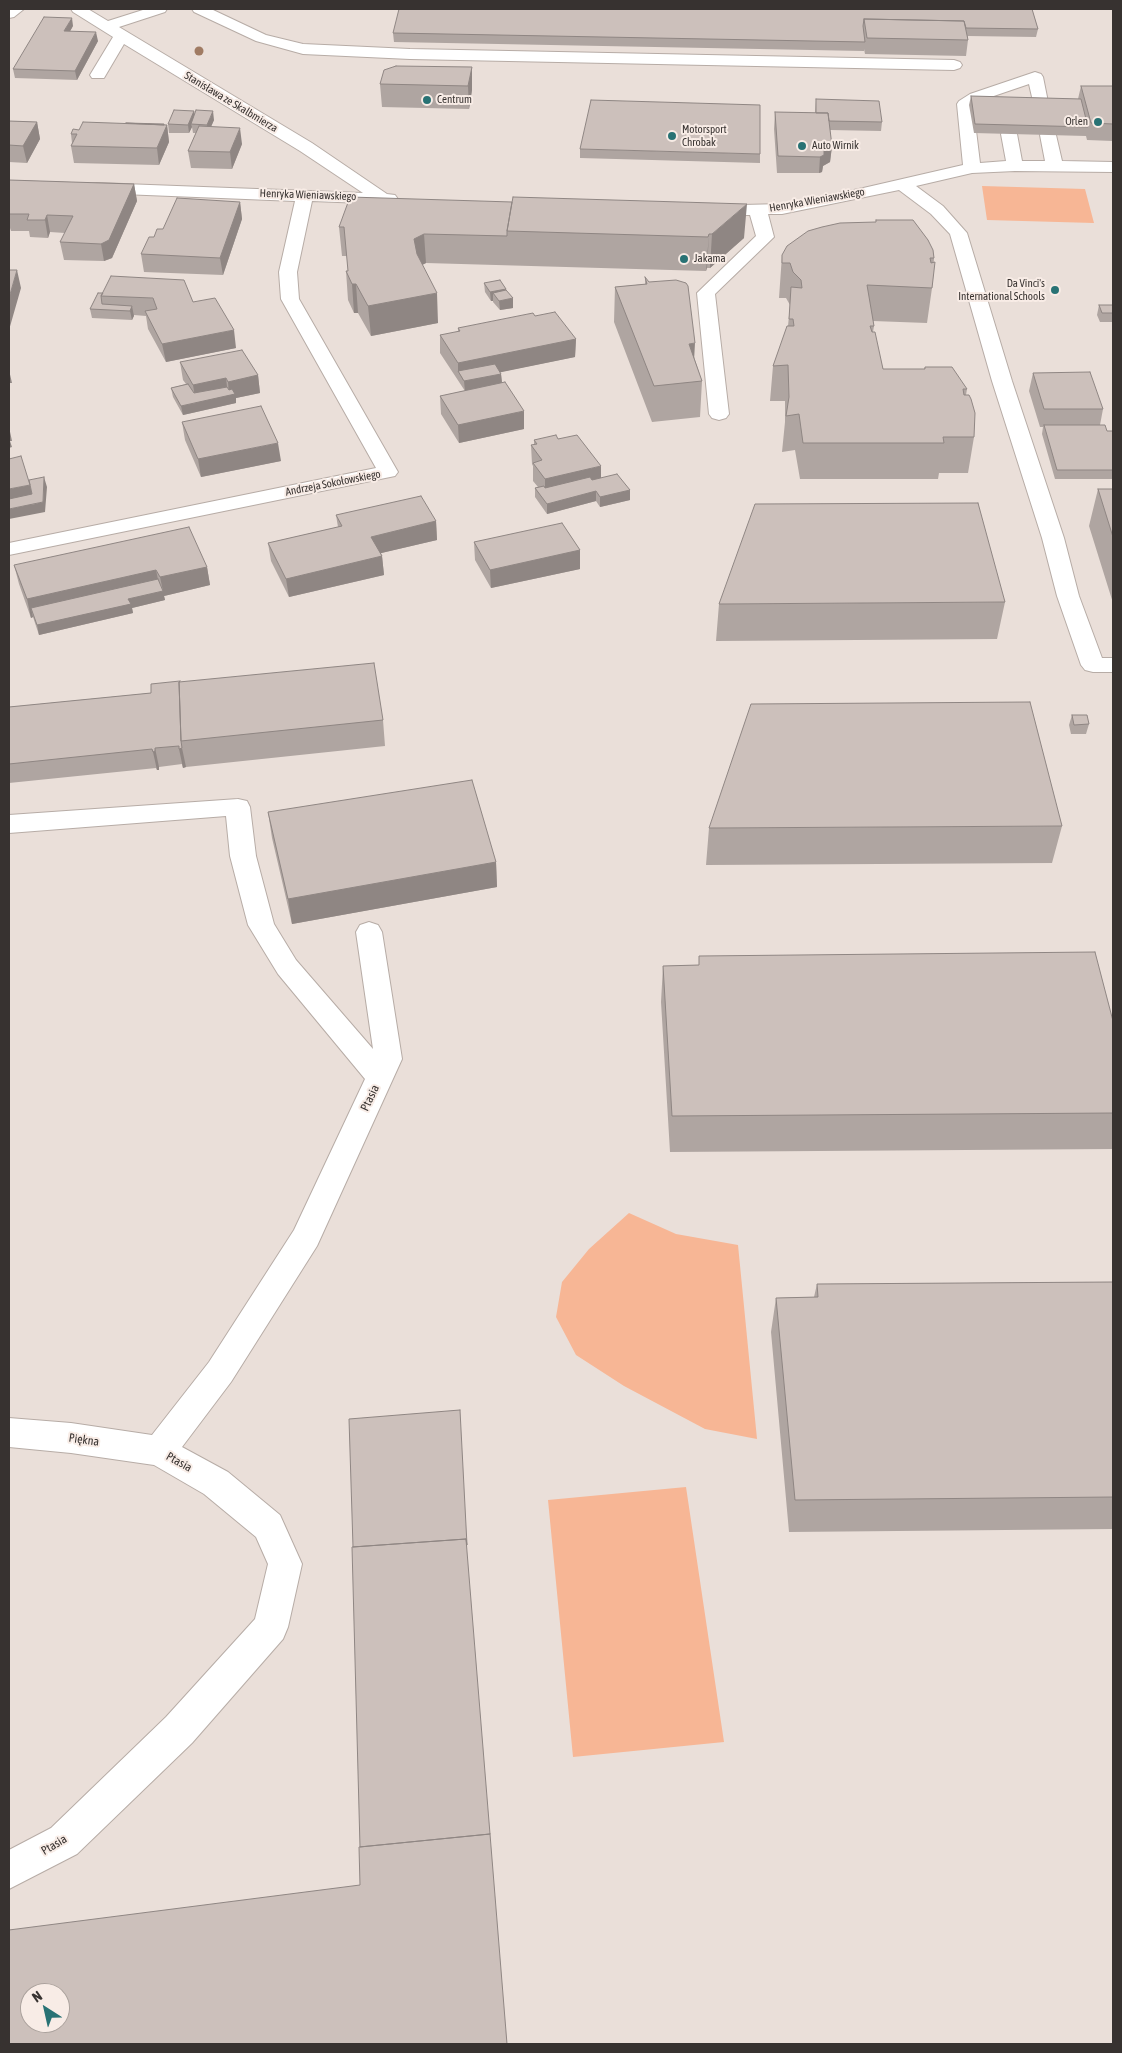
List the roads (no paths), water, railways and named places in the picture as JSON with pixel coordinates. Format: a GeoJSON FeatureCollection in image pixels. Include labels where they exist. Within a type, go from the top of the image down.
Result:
{"type":"FeatureCollection","features":[{"type":"Feature","properties":{"kind":"street"},"geometry":{"type":"LineString","coordinates":[[9,14],[17,9]]}},
{"type":"Feature","properties":{"kind":"street","name":"Stanisława ze Skalbmierza"},"geometry":{"type":"LineString","coordinates":[[78,9],[306,147],[382,198]]}},
{"type":"Feature","properties":{"kind":"street"},"geometry":{"type":"LineString","coordinates":[[108,26],[160,9]]}},
{"type":"Feature","properties":{"kind":"street"},"geometry":{"type":"LineString","coordinates":[[199,9],[261,38],[303,49],[410,54],[954,65]]}},
{"type":"Feature","properties":{"kind":"street"},"geometry":{"type":"LineString","coordinates":[[98,75],[122,35]]}},
{"type":"Feature","properties":{"kind":"street"},"geometry":{"type":"LineString","coordinates":[[972,168],[965,104],[976,97],[1035,77],[1042,107]]}},
{"type":"Feature","properties":{"kind":"street"},"geometry":{"type":"LineString","coordinates":[[1002,89],[1003,106]]}},
{"type":"Feature","properties":{"kind":"street"},"geometry":{"type":"LineString","coordinates":[[1009,134],[1015,166]]}},
{"type":"Feature","properties":{"kind":"street"},"geometry":{"type":"LineString","coordinates":[[1048,135],[1054,166]]}},
{"type":"Feature","properties":{"kind":"street","name":"Henryka Wieniawskiego"},"geometry":{"type":"LineString","coordinates":[[693,209],[782,209],[972,168],[1015,166],[1113,167]]}},
{"type":"Feature","properties":{"kind":"street"},"geometry":{"type":"LineString","coordinates":[[902,184],[937,210],[958,233],[1000,373],[1053,538],[1068,596],[1092,665],[1113,665]]}},
{"type":"Feature","properties":{"kind":"street","name":"Henryka Wieniawskiego"},"geometry":{"type":"LineString","coordinates":[[78,187],[409,199]]}},
{"type":"Feature","properties":{"kind":"street","name":"Andrzeja Sokołowskiego"},"geometry":{"type":"LineString","coordinates":[[9,549],[388,472],[290,299],[287,286],[288,272],[305,195]]}},
{"type":"Feature","properties":{"kind":"street"},"geometry":{"type":"LineString","coordinates":[[719,414],[706,292],[765,237],[758,210]]}},
{"type":"Feature","properties":{"kind":"street"},"geometry":{"type":"LineString","coordinates":[[9,824],[238,806],[243,856],[260,925],[287,967],[380,1077]]}},
{"type":"Feature","properties":{"kind":"street","name":"Ptasia"},"geometry":{"type":"LineString","coordinates":[[9,1870],[64,1841],[179,1730],[271,1627],[285,1564],[268,1526],[216,1483],[159,1451],[220,1372],[306,1237],[388,1059],[369,932]]}},
{"type":"Feature","properties":{"kind":"street","name":"Piękna"},"geometry":{"type":"LineString","coordinates":[[9,1432],[71,1438],[159,1451]]}},
{"type":"Feature","properties":{"kind":"place","name":"Centrum"},"geometry":{"type":"Point","coordinates":[427,100]}},
{"type":"Feature","properties":{"kind":"place","name":"Orlen"},"geometry":{"type":"Point","coordinates":[1098,122]}},
{"type":"Feature","properties":{"kind":"place","name":"Motorsport Chrobak"},"geometry":{"type":"Point","coordinates":[672,136]}},
{"type":"Feature","properties":{"kind":"place","name":"Auto Wirnik"},"geometry":{"type":"Point","coordinates":[802,146]}},
{"type":"Feature","properties":{"kind":"place","name":"Jakama"},"geometry":{"type":"Point","coordinates":[684,259]}},
{"type":"Feature","properties":{"kind":"place","name":"Da Vinci's International Schools"},"geometry":{"type":"Point","coordinates":[1055,290]}}]}
